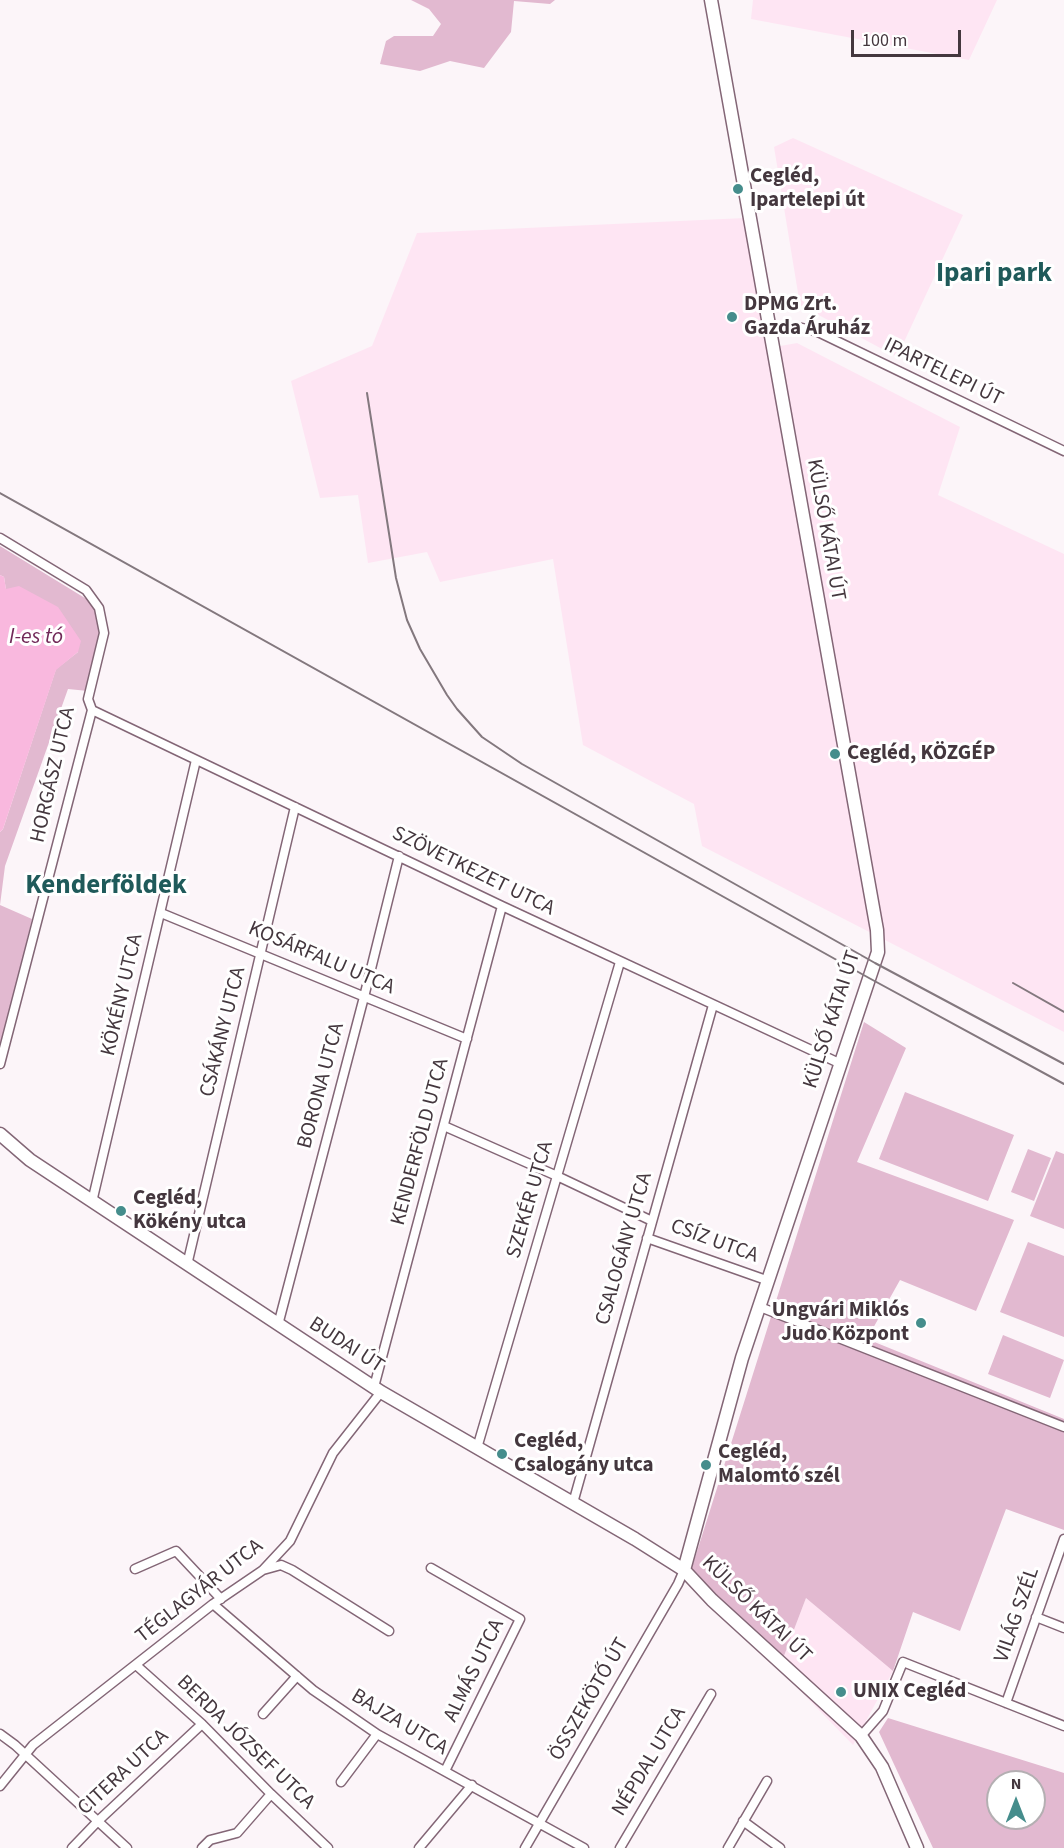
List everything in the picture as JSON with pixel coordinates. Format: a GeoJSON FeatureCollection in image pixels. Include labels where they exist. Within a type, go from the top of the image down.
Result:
{"type":"FeatureCollection","features":[{"type":"Feature","properties":{"kind":"main road","name":"KÜLSŐ KÁTAI ÚT"},"geometry":{"type":"LineString","coordinates":[[711,0],[877,930],[877,958],[839,1063],[726,1410],[684,1569],[712,1600],[861,1736],[882,1767],[917,1848]]}},
{"type":"Feature","properties":{"kind":"main road","name":"BUDAI ÚT"},"geometry":{"type":"LineString","coordinates":[[0,1134],[30,1160],[92,1202],[377,1389],[684,1569]]}},
{"type":"Feature","properties":{"kind":"street","name":"IPARTELEPI ÚT"},"geometry":{"type":"LineString","coordinates":[[770,330],[798,327],[818,332],[1064,451]]}},
{"type":"Feature","properties":{"kind":"street","name":"HORGÁSZ UTCA"},"geometry":{"type":"LineString","coordinates":[[0,538],[86,590],[99,608],[104,633],[88,699],[92,710],[0,1064]]}},
{"type":"Feature","properties":{"kind":"street","name":"SZÖVETKEZET UTCA"},"geometry":{"type":"LineString","coordinates":[[92,710],[620,962],[839,1063]]}},
{"type":"Feature","properties":{"kind":"street","name":"KÖKÉNY UTCA"},"geometry":{"type":"LineString","coordinates":[[92,1202],[196,760]]}},
{"type":"Feature","properties":{"kind":"street","name":"CSÁKÁNY UTCA"},"geometry":{"type":"LineString","coordinates":[[186,1265],[296,807]]}},
{"type":"Feature","properties":{"kind":"street","name":"BORONA UTCA"},"geometry":{"type":"LineString","coordinates":[[278,1325],[399,856]]}},
{"type":"Feature","properties":{"kind":"street","name":"KENDERFÖLD UTCA"},"geometry":{"type":"LineString","coordinates":[[377,1389],[502,906]]}},
{"type":"Feature","properties":{"kind":"street","name":"KOSÁRFALU UTCA"},"geometry":{"type":"LineString","coordinates":[[160,913],[467,1039]]}},
{"type":"Feature","properties":{"kind":"street","name":"SZEKÉR UTCA"},"geometry":{"type":"LineString","coordinates":[[477,1448],[620,962]]}},
{"type":"Feature","properties":{"kind":"street","name":"CSALOGÁNY UTCA"},"geometry":{"type":"LineString","coordinates":[[573,1503],[713,1005]]}},
{"type":"Feature","properties":{"kind":"street"},"geometry":{"type":"LineString","coordinates":[[444,1126],[652,1221]]}},
{"type":"Feature","properties":{"kind":"street","name":"CSÍZ UTCA"},"geometry":{"type":"LineString","coordinates":[[647,1238],[769,1281]]}},
{"type":"Feature","properties":{"kind":"street"},"geometry":{"type":"LineString","coordinates":[[760,1307],[1064,1427]]}},
{"type":"Feature","properties":{"kind":"street","name":"TÉGLAGYÁR UTCA"},"geometry":{"type":"LineString","coordinates":[[0,1786],[33,1745],[217,1601],[263,1570],[290,1541],[333,1454],[377,1389]]}},
{"type":"Feature","properties":{"kind":"street","name":"VILÁG SZÉL"},"geometry":{"type":"LineString","coordinates":[[1006,1703],[1064,1539]]}},
{"type":"Feature","properties":{"kind":"street","name":"BAJZA UTCA"},"geometry":{"type":"LineString","coordinates":[[135,1569],[176,1551],[217,1601],[313,1690],[377,1734],[584,1848]]}},
{"type":"Feature","properties":{"kind":"street"},"geometry":{"type":"LineString","coordinates":[[263,1570],[281,1565],[292,1570],[389,1631]]}},
{"type":"Feature","properties":{"kind":"street","name":"ALMÁS UTCA"},"geometry":{"type":"LineString","coordinates":[[431,1568],[520,1619],[445,1771]]}},
{"type":"Feature","properties":{"kind":"street","name":"ÖSSZEKÖTŐ ÚT"},"geometry":{"type":"LineString","coordinates":[[525,1848],[678,1584],[684,1569]]}},
{"type":"Feature","properties":{"kind":"street"},"geometry":{"type":"LineString","coordinates":[[1036,1617],[1064,1628]]}},
{"type":"Feature","properties":{"kind":"street"},"geometry":{"type":"LineString","coordinates":[[861,1736],[883,1712],[903,1662],[1064,1726]]}},
{"type":"Feature","properties":{"kind":"street","name":"BERDA JÓZSEF UTCA"},"geometry":{"type":"LineString","coordinates":[[136,1665],[202,1724],[328,1848]]}},
{"type":"Feature","properties":{"kind":"street"},"geometry":{"type":"LineString","coordinates":[[263,1714],[297,1676]]}},
{"type":"Feature","properties":{"kind":"street","name":"NÉPDAL UTCA"},"geometry":{"type":"LineString","coordinates":[[620,1848],[711,1694]]}},
{"type":"Feature","properties":{"kind":"street","name":"CITERA UTCA"},"geometry":{"type":"LineString","coordinates":[[72,1848],[202,1724]]}},
{"type":"Feature","properties":{"kind":"street"},"geometry":{"type":"LineString","coordinates":[[0,1734],[26,1754],[128,1848]]}},
{"type":"Feature","properties":{"kind":"street"},"geometry":{"type":"LineString","coordinates":[[340,1782],[377,1734]]}},
{"type":"Feature","properties":{"kind":"street"},"geometry":{"type":"LineString","coordinates":[[728,1848],[766,1781]]}},
{"type":"Feature","properties":{"kind":"street"},"geometry":{"type":"LineString","coordinates":[[419,1848],[472,1785]]}},
{"type":"Feature","properties":{"kind":"street"},"geometry":{"type":"LineString","coordinates":[[202,1848],[210,1839],[237,1833],[271,1794]]}},
{"type":"Feature","properties":{"kind":"street"},"geometry":{"type":"LineString","coordinates":[[743,1821],[780,1848]]}},
{"type":"Feature","properties":{"kind":"shaded area"},"geometry":{"type":"Polygon","coordinates":[[[411,0],[555,0],[550,4],[514,1],[511,32],[484,68],[450,61],[420,71],[380,64],[386,41],[394,36],[433,36],[441,24],[429,9],[411,0]]]}},
{"type":"Feature","properties":{"kind":"shaded area"},"geometry":{"type":"Polygon","coordinates":[[[753,0],[997,0],[969,60],[751,19],[753,0]]]}},
{"type":"Feature","properties":{"kind":"shaded area"},"geometry":{"type":"Polygon","coordinates":[[[793,138],[963,215],[897,357],[800,305],[774,147],[793,138]]]}},
{"type":"Feature","properties":{"kind":"shaded area"},"geometry":{"type":"Polygon","coordinates":[[[745,218],[769,348],[797,343],[960,427],[938,495],[1064,554],[1064,1032],[702,846],[694,804],[583,745],[553,559],[440,582],[427,552],[368,563],[358,495],[320,498],[291,381],[372,346],[417,233],[745,218]]]}},
{"type":"Feature","properties":{"kind":"shaded area"},"geometry":{"type":"Polygon","coordinates":[[[0,546],[93,603],[98,612],[102,634],[88,691],[68,689],[5,866],[0,905],[0,832],[3,829],[56,669],[78,652],[6,590],[4,577],[0,575],[0,546]]]}},
{"type":"Feature","properties":{"kind":"shaded area"},"geometry":{"type":"Polygon","coordinates":[[[0,905],[32,919],[0,1052],[0,905]]]}},
{"type":"Feature","properties":{"kind":"shaded area"},"geometry":{"type":"Polygon","coordinates":[[[864,1022],[906,1048],[857,1162],[1014,1220],[976,1311],[900,1280],[867,1339],[1064,1419],[1064,1530],[1006,1509],[960,1631],[913,1612],[893,1671],[806,1598],[779,1669],[688,1580],[864,1022]]]}},
{"type":"Feature","properties":{"kind":"shaded area"},"geometry":{"type":"Polygon","coordinates":[[[905,1092],[1014,1135],[988,1201],[879,1159],[905,1092]]]}},
{"type":"Feature","properties":{"kind":"shaded area"},"geometry":{"type":"Polygon","coordinates":[[[1028,1149],[1051,1158],[1034,1201],[1011,1192],[1028,1149]]]}},
{"type":"Feature","properties":{"kind":"shaded area"},"geometry":{"type":"Polygon","coordinates":[[[1056,1151],[1064,1154],[1064,1229],[1030,1216],[1056,1151]]]}},
{"type":"Feature","properties":{"kind":"shaded area"},"geometry":{"type":"Polygon","coordinates":[[[1028,1242],[1064,1256],[1064,1337],[1000,1312],[1028,1242]]]}},
{"type":"Feature","properties":{"kind":"shaded area"},"geometry":{"type":"Polygon","coordinates":[[[1003,1335],[1064,1360],[1050,1398],[988,1374],[1003,1335]]]}},
{"type":"Feature","properties":{"kind":"shaded area"},"geometry":{"type":"Polygon","coordinates":[[[806,1598],[893,1671],[853,1745],[779,1669],[806,1598]]]}},
{"type":"Feature","properties":{"kind":"shaded area"},"geometry":{"type":"Polygon","coordinates":[[[888,1718],[1064,1773],[1064,1848],[933,1848],[879,1732],[888,1718]]]}},
{"type":"Feature","properties":{"kind":"water","name":"I-es tó"},"geometry":{"type":"Polygon","coordinates":[[[0,575],[4,577],[6,589],[19,586],[58,607],[81,641],[78,652],[56,670],[3,829],[0,832],[0,575]]]}},
{"type":"Feature","properties":{"kind":"railway"},"geometry":{"type":"LineString","coordinates":[[367,393],[396,578],[407,620],[420,649],[447,695],[482,737],[522,764],[875,963],[1064,1064]]}},
{"type":"Feature","properties":{"kind":"railway"},"geometry":{"type":"LineString","coordinates":[[0,493],[869,978],[1064,1084]]}},
{"type":"Feature","properties":{"kind":"railway"},"geometry":{"type":"LineString","coordinates":[[1013,983],[1064,1012]]}},
{"type":"Feature","properties":{"kind":"place","name":"Cegléd, Ipartelepi út"},"geometry":{"type":"Point","coordinates":[738,189]}},
{"type":"Feature","properties":{"kind":"place","name":"DPMG Zrt. Gazda Áruház"},"geometry":{"type":"Point","coordinates":[732,317]}},
{"type":"Feature","properties":{"kind":"place","name":"Cegléd, KÖZGÉP"},"geometry":{"type":"Point","coordinates":[835,754]}},
{"type":"Feature","properties":{"kind":"place","name":"Cegléd, Kökény utca"},"geometry":{"type":"Point","coordinates":[121,1211]}},
{"type":"Feature","properties":{"kind":"place","name":"Ungvári Miklós Judo Központ"},"geometry":{"type":"Point","coordinates":[921,1323]}},
{"type":"Feature","properties":{"kind":"place","name":"Cegléd, Csalogány utca"},"geometry":{"type":"Point","coordinates":[502,1454]}},
{"type":"Feature","properties":{"kind":"place","name":"Cegléd, Malomtó szél"},"geometry":{"type":"Point","coordinates":[706,1465]}},
{"type":"Feature","properties":{"kind":"place","name":"UNIX Cegléd"},"geometry":{"type":"Point","coordinates":[841,1692]}},
{"type":"Feature","properties":{"kind":"district","name":"Ipari park"},"geometry":{"type":"Point","coordinates":[994,275]}},
{"type":"Feature","properties":{"kind":"district","name":"Kenderföldek"},"geometry":{"type":"Point","coordinates":[106,887]}}]}
